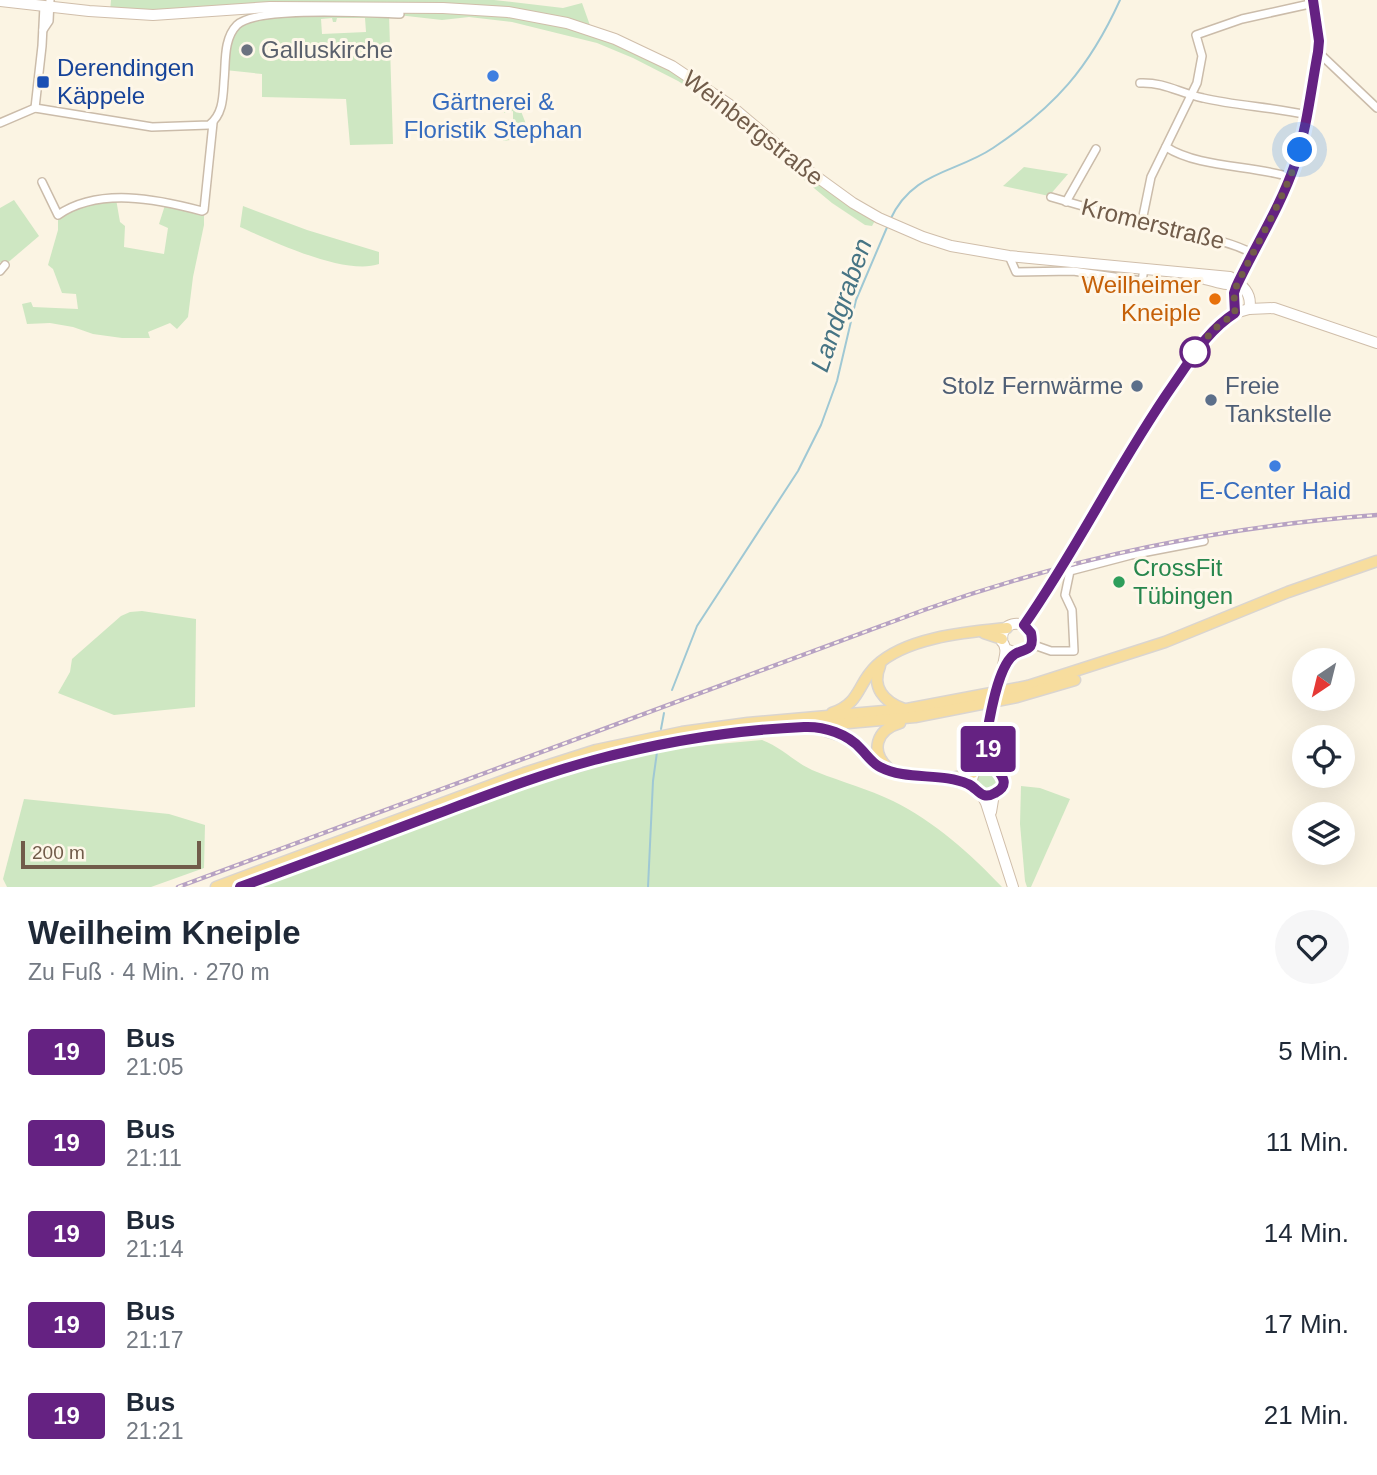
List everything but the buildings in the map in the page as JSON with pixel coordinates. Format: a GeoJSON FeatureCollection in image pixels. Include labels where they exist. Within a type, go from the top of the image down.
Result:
{"type":"FeatureCollection","features":[{"type":"Feature","properties":{"kind":"main road"},"geometry":{"type":"LineString","coordinates":[[216,887],[524,773],[596,750],[661,740],[911,713],[1028,686],[1165,642],[1288,592],[1377,561]]}},
{"type":"Feature","properties":{"kind":"main road"},"geometry":{"type":"LineString","coordinates":[[816,718],[844,708],[854,700],[868,676],[883,661],[920,644],[957,633],[1006,628]]}},
{"type":"Feature","properties":{"kind":"main road"},"geometry":{"type":"LineString","coordinates":[[975,631],[1008,647]]}},
{"type":"Feature","properties":{"kind":"main road"},"geometry":{"type":"LineString","coordinates":[[883,661],[877,684],[886,699],[911,713]]}},
{"type":"Feature","properties":{"kind":"main road"},"geometry":{"type":"LineString","coordinates":[[240,887],[554,772],[661,740],[725,725],[911,713]]}},
{"type":"Feature","properties":{"kind":"main road"},"geometry":{"type":"LineString","coordinates":[[891,771],[877,753],[880,737],[896,724],[910,721],[911,713]]}},
{"type":"Feature","properties":{"kind":"main road"},"geometry":{"type":"LineString","coordinates":[[807,726],[828,730],[851,739],[878,766],[891,771],[972,785]]}},
{"type":"Feature","properties":{"kind":"main road"},"geometry":{"type":"LineString","coordinates":[[945,779],[975,770]]}},
{"type":"Feature","properties":{"kind":"street","name":"Weinbergstraße"},"geometry":{"type":"LineString","coordinates":[[0,1],[153,15],[270,6],[443,8],[508,12],[567,23],[642,51],[702,85],[827,185],[878,218],[951,246],[1009,256]]}},
{"type":"Feature","properties":{"kind":"street"},"geometry":{"type":"LineString","coordinates":[[1142,221],[1151,177],[1191,96],[1202,67],[1202,56],[1196,38],[1199,33],[1314,1],[1318,52],[1300,150],[1254,254],[1230,289]]}},
{"type":"Feature","properties":{"kind":"street"},"geometry":{"type":"LineString","coordinates":[[35,108],[43,30],[49,20],[48,5]]}},
{"type":"Feature","properties":{"kind":"street"},"geometry":{"type":"LineString","coordinates":[[42,182],[58,215],[79,203],[109,199],[144,199],[204,210],[212,123],[221,106],[228,39],[240,23],[258,16],[280,14],[400,14]]}},
{"type":"Feature","properties":{"kind":"street"},"geometry":{"type":"LineString","coordinates":[[1318,52],[1377,108]]}},
{"type":"Feature","properties":{"kind":"street"},"geometry":{"type":"LineString","coordinates":[[1140,83],[1157,83],[1191,96],[1267,106],[1307,115]]}},
{"type":"Feature","properties":{"kind":"street"},"geometry":{"type":"LineString","coordinates":[[0,123],[35,108],[162,127],[198,127],[212,123]]}},
{"type":"Feature","properties":{"kind":"street"},"geometry":{"type":"LineString","coordinates":[[1166,147],[1195,159],[1266,169],[1290,177]]}},
{"type":"Feature","properties":{"kind":"street"},"geometry":{"type":"LineString","coordinates":[[1066,202],[1096,149]]}},
{"type":"Feature","properties":{"kind":"street","name":"Kromerstraße"},"geometry":{"type":"LineString","coordinates":[[1051,197],[1236,245],[1254,254]]}},
{"type":"Feature","properties":{"kind":"street"},"geometry":{"type":"LineString","coordinates":[[1144,269],[1142,281],[1073,271],[1016,272],[1009,256],[1230,277],[1274,309],[1377,342]]}},
{"type":"Feature","properties":{"kind":"street"},"geometry":{"type":"LineString","coordinates":[[1175,273],[1230,289]]}},
{"type":"Feature","properties":{"kind":"street"},"geometry":{"type":"LineString","coordinates":[[1230,289],[1235,313]]}},
{"type":"Feature","properties":{"kind":"street"},"geometry":{"type":"LineString","coordinates":[[1246,290],[1250,298],[1249,309]]}},
{"type":"Feature","properties":{"kind":"street"},"geometry":{"type":"LineString","coordinates":[[1024,625],[1194,354],[1213,330],[1235,313],[1249,309],[1274,309]]}},
{"type":"Feature","properties":{"kind":"street"},"geometry":{"type":"LineString","coordinates":[[1031,644],[1051,651],[1074,651],[1072,610],[1065,595],[1070,571],[1204,541]]}},
{"type":"Feature","properties":{"kind":"street"},"geometry":{"type":"LineString","coordinates":[[1008,647],[1026,651],[1031,644],[1031,633],[1024,625],[1015,624],[1006,628],[1008,647],[986,742],[972,785],[982,795],[1013,887]]}},
{"type":"Feature","properties":{"kind":"street"},"geometry":{"type":"LineString","coordinates":[[986,742],[993,765]]}},
{"type":"Feature","properties":{"kind":"street"},"geometry":{"type":"LineString","coordinates":[[975,770],[985,764],[993,765],[1000,770],[1003,778],[1001,788],[994,794],[982,795]]}},
{"type":"Feature","properties":{"kind":"street"},"geometry":{"type":"LineString","coordinates":[[990,816],[994,794]]}},
{"type":"Feature","properties":{"kind":"green space"},"geometry":{"type":"Polygon","coordinates":[[[111,0],[494,0],[563,8],[582,3],[592,31],[672,66],[802,166],[877,217],[872,226],[865,225],[832,203],[709,101],[678,81],[597,43],[512,22],[469,17],[442,20],[389,14],[393,144],[350,145],[346,99],[262,97],[262,74],[225,70],[228,39],[247,18],[246,9],[110,12],[111,0]],[[332,18],[321,19],[322,34],[366,32],[365,18],[337,18],[336,22],[333,22],[332,18]]]}},
{"type":"Feature","properties":{"kind":"green space"},"geometry":{"type":"Polygon","coordinates":[[[519,106],[531,137],[503,141],[501,123],[513,122],[513,111],[504,113],[504,109],[519,106]]]}},
{"type":"Feature","properties":{"kind":"green space"},"geometry":{"type":"Polygon","coordinates":[[[1024,167],[1068,174],[1049,196],[1003,186],[1024,167]]]}},
{"type":"Feature","properties":{"kind":"green space"},"geometry":{"type":"Polygon","coordinates":[[[116,199],[120,222],[125,226],[124,247],[164,254],[168,228],[159,224],[166,202],[204,210],[204,225],[188,317],[177,329],[170,323],[148,332],[150,338],[93,334],[50,323],[27,324],[22,304],[31,302],[33,307],[78,309],[76,294],[62,293],[53,269],[48,265],[58,230],[58,215],[73,206],[116,199]]]}},
{"type":"Feature","properties":{"kind":"green space"},"geometry":{"type":"Polygon","coordinates":[[[14,200],[39,236],[5,265],[0,262],[0,208],[14,200]]]}},
{"type":"Feature","properties":{"kind":"green space"},"geometry":{"type":"Polygon","coordinates":[[[243,206],[307,230],[379,252],[379,264],[347,265],[309,255],[270,240],[240,227],[243,206]]]}},
{"type":"Feature","properties":{"kind":"green space"},"geometry":{"type":"Polygon","coordinates":[[[142,611],[196,619],[195,707],[114,715],[58,693],[70,672],[72,659],[121,616],[142,611]]]}},
{"type":"Feature","properties":{"kind":"green space"},"geometry":{"type":"Polygon","coordinates":[[[762,740],[810,769],[908,809],[951,839],[1002,887],[250,887],[542,780],[652,750],[762,740]]]}},
{"type":"Feature","properties":{"kind":"green space"},"geometry":{"type":"Polygon","coordinates":[[[987,769],[995,772],[998,780],[995,788],[987,791],[979,788],[976,780],[979,772],[987,769]]]}},
{"type":"Feature","properties":{"kind":"green space"},"geometry":{"type":"Polygon","coordinates":[[[1021,786],[1040,788],[1070,799],[1031,887],[1027,887],[1025,881],[1020,824],[1021,786]]]}},
{"type":"Feature","properties":{"kind":"green space"},"geometry":{"type":"Polygon","coordinates":[[[24,799],[169,814],[205,825],[204,868],[151,887],[7,887],[3,879],[24,799]]]}},
{"type":"Feature","properties":{"kind":"waterway","name":"Landgraben"},"geometry":{"type":"LineString","coordinates":[[890,220],[899,204],[923,182],[993,148],[1052,101],[1083,66],[1120,0]]}},
{"type":"Feature","properties":{"kind":"waterway","name":"Landgraben"},"geometry":{"type":"LineString","coordinates":[[672,690],[697,626],[798,471],[821,425],[837,381],[856,300],[888,225]]}},
{"type":"Feature","properties":{"kind":"waterway","name":"Landgraben"},"geometry":{"type":"LineString","coordinates":[[661,729],[664,713]]}},
{"type":"Feature","properties":{"kind":"waterway","name":"Landgraben"},"geometry":{"type":"LineString","coordinates":[[648,887],[657,752]]}},
{"type":"Feature","properties":{"kind":"railway"},"geometry":{"type":"LineString","coordinates":[[178,887],[980,591],[1091,560],[1204,536],[1318,520],[1377,515]]}},
{"type":"Feature","properties":{"kind":"bus line","name":"19"},"geometry":{"type":"LineString","coordinates":[[240,887],[499,791],[596,759],[687,740],[738,733],[807,726],[828,730],[851,739],[878,766],[891,771],[967,783],[985,796],[999,790],[1003,781],[1002,775],[989,758],[986,742],[1003,670],[1015,653],[1026,651],[1031,644],[1031,633],[1024,625],[1162,401],[1203,341],[1222,321],[1235,313],[1236,287],[1290,177],[1303,136],[1318,52],[1313,0]]}},
{"type":"Feature","properties":{"kind":"place","name":"Galluskirche"},"geometry":{"type":"Point","coordinates":[247,50]}},
{"type":"Feature","properties":{"kind":"place","name":"Gärtnerei & Floristik Stephan"},"geometry":{"type":"Point","coordinates":[493,76]}},
{"type":"Feature","properties":{"kind":"place","name":"Derendingen Käppele"},"geometry":{"type":"Point","coordinates":[43,82]}},
{"type":"Feature","properties":{"kind":"place","name":"Weilheimer Kneiple"},"geometry":{"type":"Point","coordinates":[1215,299]}},
{"type":"Feature","properties":{"kind":"place","name":"Stolz Fernwärme"},"geometry":{"type":"Point","coordinates":[1137,386]}},
{"type":"Feature","properties":{"kind":"place","name":"Freie Tankstelle"},"geometry":{"type":"Point","coordinates":[1211,400]}},
{"type":"Feature","properties":{"kind":"place","name":"E-Center Haid"},"geometry":{"type":"Point","coordinates":[1275,466]}},
{"type":"Feature","properties":{"kind":"place","name":"CrossFit Tübingen"},"geometry":{"type":"Point","coordinates":[1119,582]}},
{"type":"Feature","properties":{"kind":"route"},"geometry":{"type":"LineString","coordinates":[[1195,352],[1194,354],[1222,321],[1235,313],[1236,287],[1268,226],[1300,150]]}}]}
